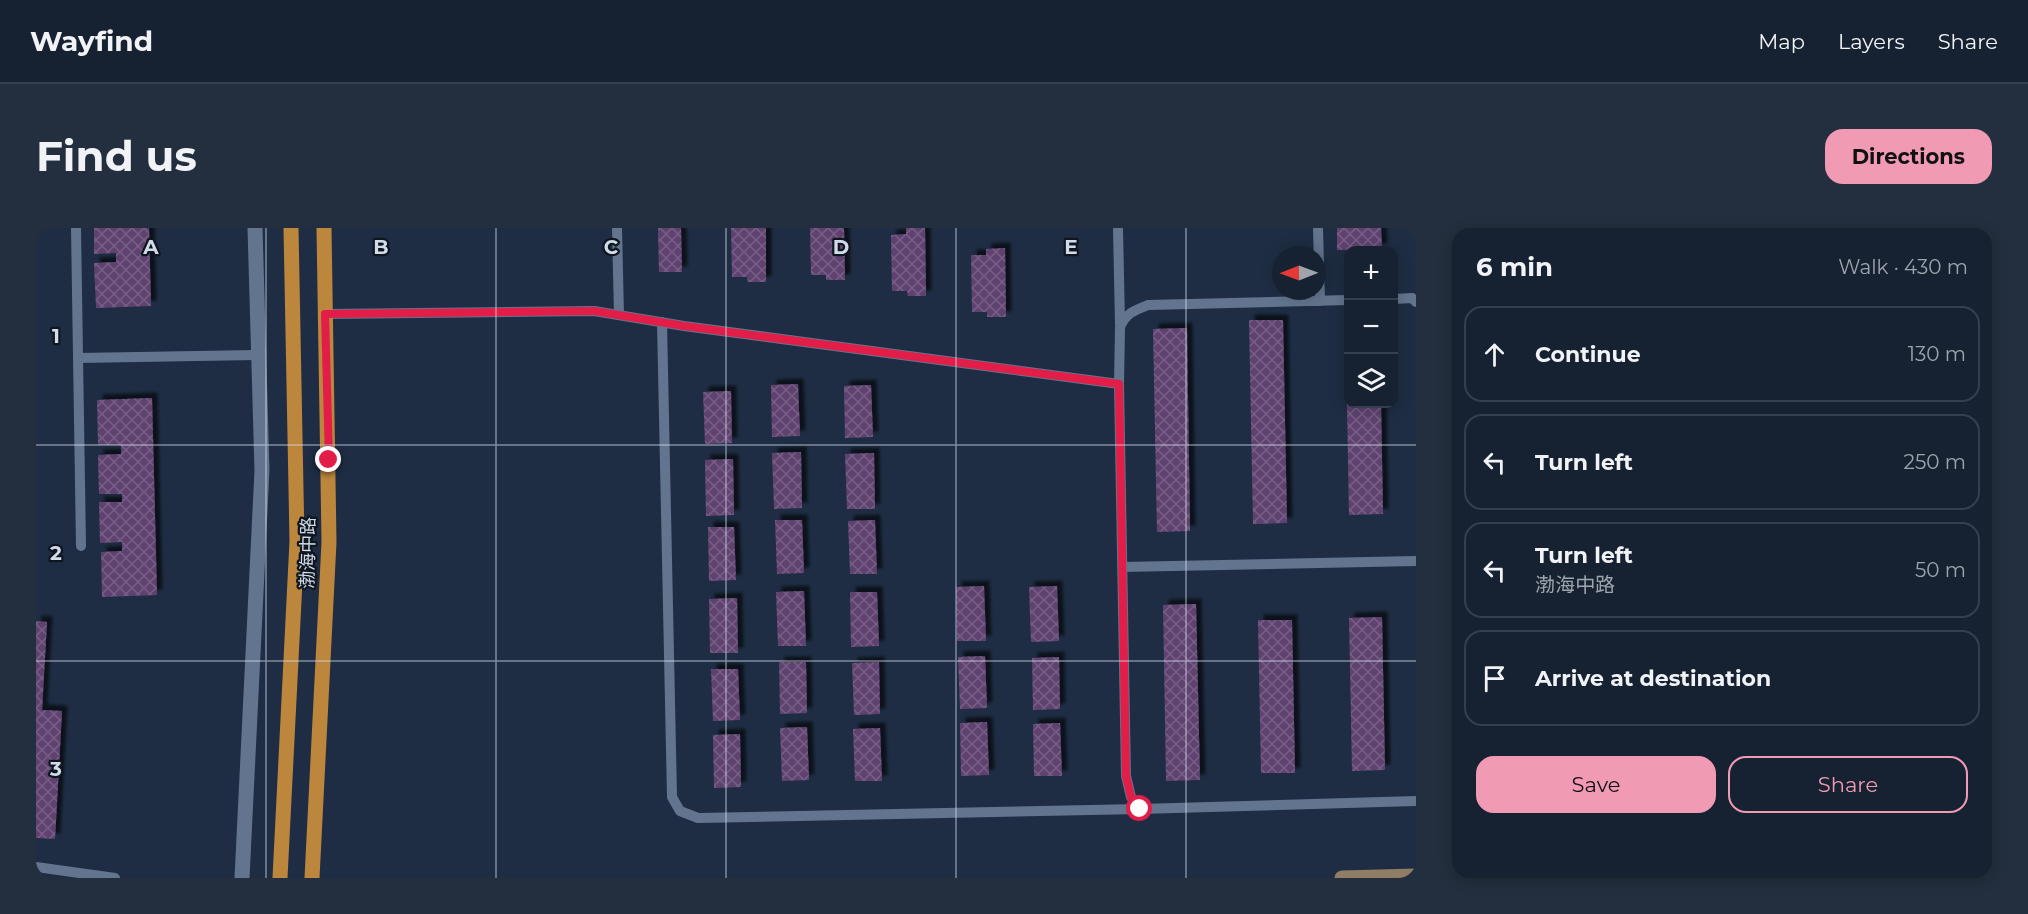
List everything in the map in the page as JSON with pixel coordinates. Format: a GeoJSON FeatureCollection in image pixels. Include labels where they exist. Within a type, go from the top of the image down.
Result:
{"type":"FeatureCollection","features":[{"type":"Feature","properties":{"kind":"main road","name":"渤海中路"},"geometry":{"type":"LineString","coordinates":[[280,878],[297,541],[291,228]]}},
{"type":"Feature","properties":{"kind":"main road","name":"渤海中路"},"geometry":{"type":"LineString","coordinates":[[312,878],[329,542],[324,228]]}},
{"type":"Feature","properties":{"kind":"main road"},"geometry":{"type":"LineString","coordinates":[[1342,878],[1416,876]]}},
{"type":"Feature","properties":{"kind":"street"},"geometry":{"type":"LineString","coordinates":[[242,878],[262,470],[255,228]]}},
{"type":"Feature","properties":{"kind":"lane"},"geometry":{"type":"LineString","coordinates":[[76,228],[81,546]]}},
{"type":"Feature","properties":{"kind":"lane"},"geometry":{"type":"LineString","coordinates":[[617,228],[619,315]]}},
{"type":"Feature","properties":{"kind":"lane"},"geometry":{"type":"LineString","coordinates":[[1118,228],[1126,776],[1131,797],[1140,809]]}},
{"type":"Feature","properties":{"kind":"lane"},"geometry":{"type":"LineString","coordinates":[[1318,228],[1320,301]]}},
{"type":"Feature","properties":{"kind":"lane"},"geometry":{"type":"LineString","coordinates":[[1398,299],[1412,298],[1416,302]]}},
{"type":"Feature","properties":{"kind":"lane"},"geometry":{"type":"LineString","coordinates":[[1120,327],[1130,312],[1148,305],[1344,300]]}},
{"type":"Feature","properties":{"kind":"lane"},"geometry":{"type":"LineString","coordinates":[[325,314],[594,311],[1119,384]]}},
{"type":"Feature","properties":{"kind":"lane"},"geometry":{"type":"LineString","coordinates":[[662,322],[672,797],[680,811],[698,818],[1416,801]]}},
{"type":"Feature","properties":{"kind":"lane"},"geometry":{"type":"LineString","coordinates":[[78,358],[259,355]]}},
{"type":"Feature","properties":{"kind":"lane"},"geometry":{"type":"LineString","coordinates":[[1122,567],[1416,561]]}},
{"type":"Feature","properties":{"kind":"lane"},"geometry":{"type":"LineString","coordinates":[[36,867],[115,878]]}},
{"type":"Feature","properties":{"kind":"building"},"geometry":{"type":"Polygon","coordinates":[[[94,228],[149,228],[151,306],[96,308],[94,263],[116,262],[116,253],[94,254],[94,228]]]}},
{"type":"Feature","properties":{"kind":"building"},"geometry":{"type":"Polygon","coordinates":[[[658,228],[681,228],[682,272],[659,272],[658,228]]]}},
{"type":"Feature","properties":{"kind":"building"},"geometry":{"type":"Polygon","coordinates":[[[731,228],[766,228],[766,282],[748,282],[747,277],[732,277],[731,228]]]}},
{"type":"Feature","properties":{"kind":"building"},"geometry":{"type":"Polygon","coordinates":[[[810,228],[844,228],[845,280],[826,280],[826,275],[811,275],[810,228]]]}},
{"type":"Feature","properties":{"kind":"building"},"geometry":{"type":"Polygon","coordinates":[[[906,228],[925,228],[926,296],[908,296],[907,291],[892,291],[891,235],[906,234],[906,228]]]}},
{"type":"Feature","properties":{"kind":"building"},"geometry":{"type":"Polygon","coordinates":[[[1337,228],[1381,228],[1382,246],[1344,246],[1344,250],[1337,250],[1337,228]]]}},
{"type":"Feature","properties":{"kind":"building"},"geometry":{"type":"Polygon","coordinates":[[[1005,248],[1006,317],[987,317],[987,312],[972,312],[971,255],[986,255],[986,249],[1005,248]]]}},
{"type":"Feature","properties":{"kind":"building"},"geometry":{"type":"Polygon","coordinates":[[[1249,320],[1283,320],[1287,523],[1253,524],[1249,320]]]}},
{"type":"Feature","properties":{"kind":"building"},"geometry":{"type":"Polygon","coordinates":[[[1187,328],[1190,531],[1157,532],[1153,329],[1187,328]]]}},
{"type":"Feature","properties":{"kind":"building"},"geometry":{"type":"Polygon","coordinates":[[[798,384],[800,436],[772,437],[771,385],[798,384]]]}},
{"type":"Feature","properties":{"kind":"building"},"geometry":{"type":"Polygon","coordinates":[[[871,385],[873,437],[845,438],[844,386],[871,385]]]}},
{"type":"Feature","properties":{"kind":"building"},"geometry":{"type":"Polygon","coordinates":[[[731,391],[732,443],[705,444],[703,392],[731,391]]]}},
{"type":"Feature","properties":{"kind":"building"},"geometry":{"type":"Polygon","coordinates":[[[152,398],[157,595],[102,597],[101,552],[122,551],[122,542],[100,543],[99,502],[122,502],[122,494],[99,494],[98,455],[121,454],[121,445],[98,445],[97,400],[152,398]]]}},
{"type":"Feature","properties":{"kind":"building"},"geometry":{"type":"Polygon","coordinates":[[[1347,408],[1381,408],[1383,514],[1349,515],[1347,408]]]}},
{"type":"Feature","properties":{"kind":"building"},"geometry":{"type":"Polygon","coordinates":[[[801,452],[802,508],[774,509],[772,453],[801,452]]]}},
{"type":"Feature","properties":{"kind":"building"},"geometry":{"type":"Polygon","coordinates":[[[874,453],[875,509],[847,509],[845,454],[874,453]]]}},
{"type":"Feature","properties":{"kind":"building"},"geometry":{"type":"Polygon","coordinates":[[[733,459],[734,515],[706,516],[705,460],[733,459]]]}},
{"type":"Feature","properties":{"kind":"building"},"geometry":{"type":"Polygon","coordinates":[[[775,520],[802,520],[804,573],[777,574],[775,520]]]}},
{"type":"Feature","properties":{"kind":"building"},"geometry":{"type":"Polygon","coordinates":[[[875,520],[877,574],[850,574],[848,521],[875,520]]]}},
{"type":"Feature","properties":{"kind":"building"},"geometry":{"type":"Polygon","coordinates":[[[708,527],[734,527],[736,580],[709,581],[708,527]]]}},
{"type":"Feature","properties":{"kind":"building"},"geometry":{"type":"Polygon","coordinates":[[[984,586],[986,641],[957,641],[956,587],[984,586]]]}},
{"type":"Feature","properties":{"kind":"building"},"geometry":{"type":"Polygon","coordinates":[[[1057,586],[1059,641],[1031,642],[1029,587],[1057,586]]]}},
{"type":"Feature","properties":{"kind":"building"},"geometry":{"type":"Polygon","coordinates":[[[804,591],[806,646],[778,646],[776,592],[804,591]]]}},
{"type":"Feature","properties":{"kind":"building"},"geometry":{"type":"Polygon","coordinates":[[[850,592],[877,592],[879,646],[851,647],[850,592]]]}},
{"type":"Feature","properties":{"kind":"building"},"geometry":{"type":"Polygon","coordinates":[[[737,598],[738,653],[710,653],[709,599],[737,598]]]}},
{"type":"Feature","properties":{"kind":"building"},"geometry":{"type":"Polygon","coordinates":[[[1196,604],[1200,780],[1166,781],[1163,605],[1196,604]]]}},
{"type":"Feature","properties":{"kind":"building"},"geometry":{"type":"Polygon","coordinates":[[[1382,617],[1385,770],[1352,771],[1349,618],[1382,617]]]}},
{"type":"Feature","properties":{"kind":"building"},"geometry":{"type":"Polygon","coordinates":[[[1258,620],[1292,620],[1295,773],[1261,773],[1258,620]]]}},
{"type":"Feature","properties":{"kind":"building"},"geometry":{"type":"Polygon","coordinates":[[[36,621],[47,622],[42,710],[62,711],[55,839],[36,838],[36,621]]]}},
{"type":"Feature","properties":{"kind":"building"},"geometry":{"type":"Polygon","coordinates":[[[985,656],[987,708],[960,709],[958,657],[985,656]]]}},
{"type":"Feature","properties":{"kind":"building"},"geometry":{"type":"Polygon","coordinates":[[[1059,657],[1060,709],[1033,710],[1032,658],[1059,657]]]}},
{"type":"Feature","properties":{"kind":"building"},"geometry":{"type":"Polygon","coordinates":[[[779,662],[806,662],[807,713],[780,714],[779,662]]]}},
{"type":"Feature","properties":{"kind":"building"},"geometry":{"type":"Polygon","coordinates":[[[879,662],[880,714],[854,715],[852,663],[879,662]]]}},
{"type":"Feature","properties":{"kind":"building"},"geometry":{"type":"Polygon","coordinates":[[[711,669],[738,669],[740,720],[713,721],[711,669]]]}},
{"type":"Feature","properties":{"kind":"building"},"geometry":{"type":"Polygon","coordinates":[[[987,722],[989,775],[961,776],[960,723],[987,722]]]}},
{"type":"Feature","properties":{"kind":"building"},"geometry":{"type":"Polygon","coordinates":[[[1060,723],[1062,776],[1034,776],[1033,724],[1060,723]]]}},
{"type":"Feature","properties":{"kind":"building"},"geometry":{"type":"Polygon","coordinates":[[[807,727],[809,780],[782,781],[780,728],[807,727]]]}},
{"type":"Feature","properties":{"kind":"building"},"geometry":{"type":"Polygon","coordinates":[[[880,728],[882,781],[855,781],[853,729],[880,728]]]}},
{"type":"Feature","properties":{"kind":"building"},"geometry":{"type":"Polygon","coordinates":[[[740,734],[741,787],[714,788],[713,735],[740,734]]]}},
{"type":"Feature","properties":{"kind":"route"},"geometry":{"type":"LineString","coordinates":[[329,460],[325,314],[594,311],[684,326],[1119,384],[1126,776],[1131,797],[1140,809]]}}]}
